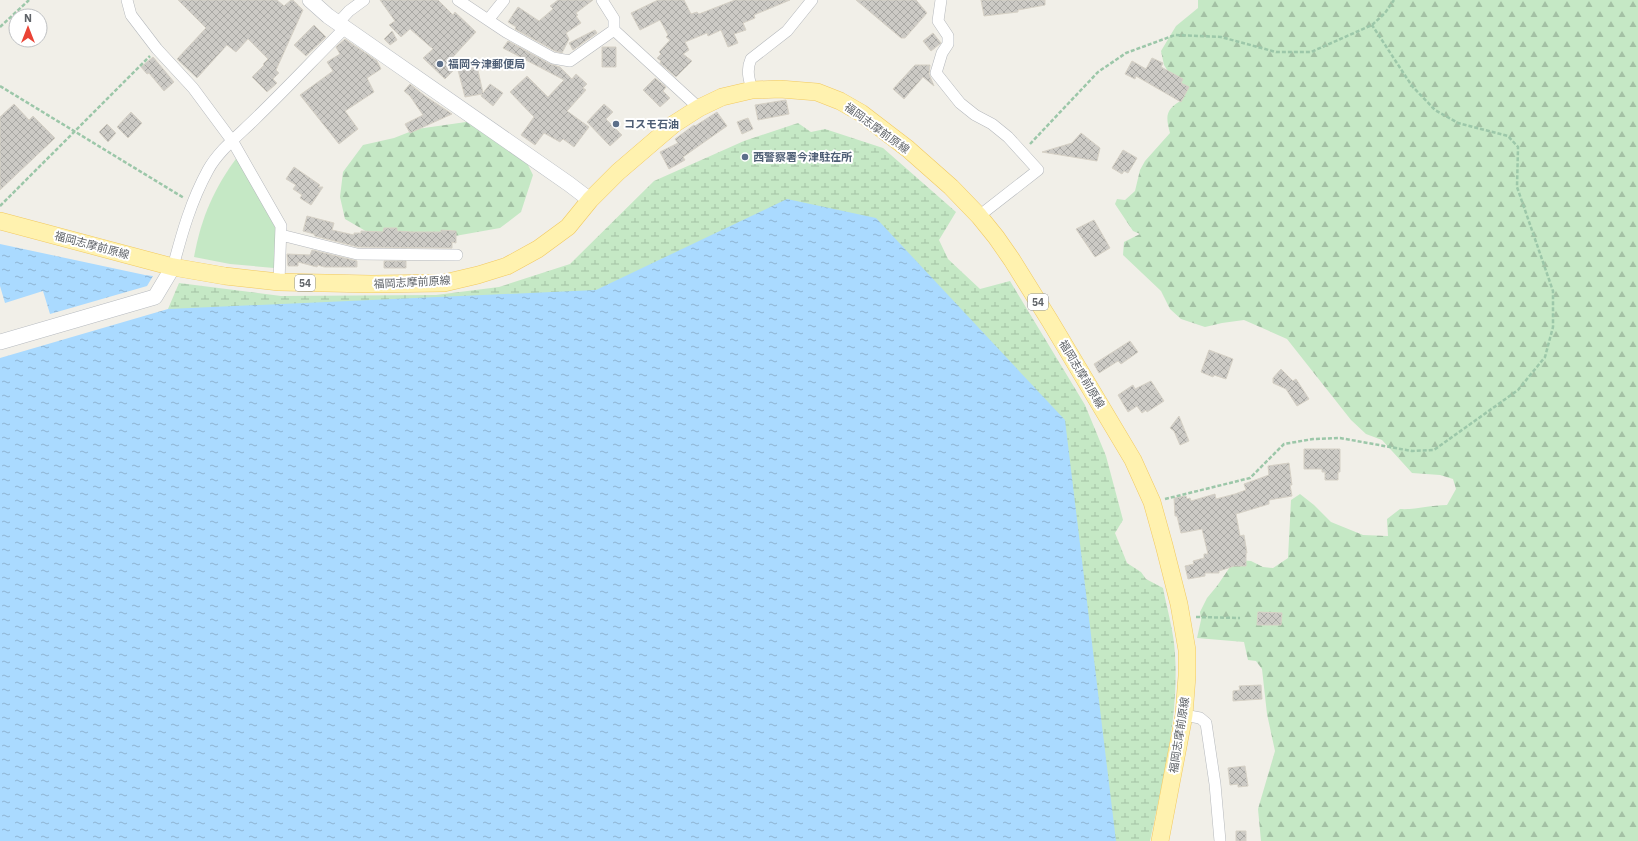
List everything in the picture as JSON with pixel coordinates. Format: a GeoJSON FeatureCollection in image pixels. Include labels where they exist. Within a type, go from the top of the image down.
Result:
{"type":"FeatureCollection","features":[{"type":"Feature","properties":{"kind":"main road","name":"福岡志摩前原線"},"geometry":{"type":"LineString","coordinates":[[0,221],[173,267],[225,276],[280,282],[371,284],[444,283],[507,266],[538,249],[568,227],[590,200],[618,172],[674,124],[699,108],[722,97],[752,90],[780,89],[818,92],[840,101],[860,113],[908,149],[951,187],[979,216],[1012,260],[1094,393],[1133,460],[1152,502],[1164,545],[1181,617],[1187,650],[1184,716],[1160,841]]}},
{"type":"Feature","properties":{"kind":"street"},"geometry":{"type":"LineString","coordinates":[[127,0],[131,15],[157,49],[193,88],[233,142],[281,226],[280,282]]}},
{"type":"Feature","properties":{"kind":"street"},"geometry":{"type":"LineString","coordinates":[[310,0],[328,16],[590,200]]}},
{"type":"Feature","properties":{"kind":"street"},"geometry":{"type":"LineString","coordinates":[[0,342],[155,297],[173,267],[182,230],[208,169],[221,151],[233,142],[342,25],[349,11],[364,0]]}},
{"type":"Feature","properties":{"kind":"street"},"geometry":{"type":"LineString","coordinates":[[458,0],[506,32],[553,58],[570,61],[614,30]]}},
{"type":"Feature","properties":{"kind":"street"},"geometry":{"type":"LineString","coordinates":[[488,20],[504,0]]}},
{"type":"Feature","properties":{"kind":"street"},"geometry":{"type":"LineString","coordinates":[[602,0],[614,19],[614,30],[699,108]]}},
{"type":"Feature","properties":{"kind":"street"},"geometry":{"type":"LineString","coordinates":[[752,90],[748,76],[748,66],[751,60],[787,31],[812,0]]}},
{"type":"Feature","properties":{"kind":"street"},"geometry":{"type":"LineString","coordinates":[[941,0],[938,21],[948,36],[948,44],[942,53],[936,73],[960,103],[975,115],[992,124],[1008,137],[1038,170],[979,216]]}},
{"type":"Feature","properties":{"kind":"street"},"geometry":{"type":"LineString","coordinates":[[281,235],[357,254],[457,255]]}},
{"type":"Feature","properties":{"kind":"street"},"geometry":{"type":"LineString","coordinates":[[1184,716],[1200,718],[1206,723],[1215,784],[1220,841]]}},
{"type":"Feature","properties":{"kind":"path"},"geometry":{"type":"LineString","coordinates":[[0,27],[28,0]]}},
{"type":"Feature","properties":{"kind":"path"},"geometry":{"type":"LineString","coordinates":[[1022,152],[1098,72],[1126,53],[1176,35],[1221,37],[1276,52],[1311,52],[1372,25],[1385,13],[1394,0]]}},
{"type":"Feature","properties":{"kind":"path"},"geometry":{"type":"LineString","coordinates":[[1152,502],[1250,478],[1284,444],[1312,439],[1340,438],[1412,451],[1434,450],[1518,390],[1545,357],[1553,327],[1553,291],[1517,187],[1518,147],[1508,136],[1458,123],[1435,110],[1412,86],[1372,25]]}},
{"type":"Feature","properties":{"kind":"path"},"geometry":{"type":"LineString","coordinates":[[0,206],[157,49]]}},
{"type":"Feature","properties":{"kind":"path"},"geometry":{"type":"LineString","coordinates":[[0,86],[193,203]]}},
{"type":"Feature","properties":{"kind":"path"},"geometry":{"type":"LineString","coordinates":[[1181,617],[1240,618]]}},
{"type":"Feature","properties":{"kind":"green space"},"geometry":{"type":"Polygon","coordinates":[[[1198,0],[1638,0],[1638,841],[1261,841],[1258,809],[1275,751],[1267,714],[1262,669],[1256,661],[1248,660],[1244,642],[1197,638],[1201,620],[1200,612],[1207,598],[1232,564],[1240,560],[1251,561],[1263,567],[1273,568],[1288,558],[1291,500],[1300,494],[1314,505],[1331,522],[1363,535],[1388,536],[1387,519],[1400,509],[1447,505],[1456,489],[1453,479],[1440,475],[1412,473],[1382,440],[1366,434],[1351,420],[1287,339],[1244,320],[1205,327],[1181,319],[1170,309],[1161,291],[1123,255],[1124,242],[1140,234],[1133,231],[1115,204],[1117,199],[1125,200],[1135,191],[1140,170],[1145,161],[1170,133],[1167,117],[1168,113],[1173,106],[1183,99],[1178,87],[1164,65],[1161,51],[1176,26],[1198,8],[1198,0]]]}},
{"type":"Feature","properties":{"kind":"green space"},"geometry":{"type":"Polygon","coordinates":[[[473,121],[526,161],[533,175],[521,212],[500,228],[455,236],[369,233],[345,219],[340,197],[343,172],[363,145],[394,138],[417,129],[473,121]]]}},
{"type":"Feature","properties":{"kind":"green space"},"geometry":{"type":"Polygon","coordinates":[[[798,123],[811,132],[825,129],[883,148],[956,212],[939,240],[948,259],[980,289],[1010,281],[1085,405],[1106,456],[1123,520],[1115,533],[1127,563],[1141,572],[1146,579],[1163,588],[1173,637],[1176,678],[1175,701],[1165,771],[1150,841],[1028,841],[168,309],[179,283],[281,296],[436,295],[499,287],[570,264],[654,181],[744,141],[798,123]]]}},
{"type":"Feature","properties":{"kind":"green space"},"geometry":{"type":"Polygon","coordinates":[[[238,156],[276,229],[274,268],[230,264],[194,257],[200,229],[215,192],[238,156]]]}},
{"type":"Feature","properties":{"kind":"water"},"geometry":{"type":"Polygon","coordinates":[[[787,199],[876,218],[1065,420],[1116,841],[0,841],[0,358],[168,309],[596,290],[787,199]]]}},
{"type":"Feature","properties":{"kind":"water"},"geometry":{"type":"Polygon","coordinates":[[[0,244],[153,276],[147,286],[50,314],[43,291],[5,303],[0,286],[0,244]]]}},
{"type":"Feature","properties":{"kind":"building"},"geometry":{"type":"Polygon","coordinates":[[[178,0],[277,0],[284,6],[293,0],[303,10],[276,70],[279,73],[273,79],[277,83],[267,92],[252,77],[268,59],[248,39],[236,52],[227,45],[197,78],[177,59],[206,28],[178,0]]]}},
{"type":"Feature","properties":{"kind":"building"},"geometry":{"type":"Polygon","coordinates":[[[380,0],[438,0],[453,15],[455,12],[476,32],[451,59],[458,66],[445,79],[423,58],[433,49],[410,29],[401,37],[389,25],[395,21],[380,0]]]}},
{"type":"Feature","properties":{"kind":"building"},"geometry":{"type":"Polygon","coordinates":[[[558,0],[593,0],[576,13],[578,15],[576,16],[581,23],[566,33],[569,39],[562,53],[555,51],[515,29],[516,27],[508,22],[518,7],[539,21],[553,9],[550,6],[558,0]]]}},
{"type":"Feature","properties":{"kind":"building"},"geometry":{"type":"Polygon","coordinates":[[[658,0],[684,0],[691,14],[697,12],[699,14],[735,0],[790,0],[754,15],[755,18],[743,23],[746,30],[734,34],[738,43],[728,47],[721,30],[708,36],[707,33],[685,42],[689,50],[683,54],[692,61],[676,77],[660,63],[661,61],[657,58],[661,54],[659,52],[670,40],[666,37],[668,35],[660,20],[640,30],[631,13],[658,0]]]}},
{"type":"Feature","properties":{"kind":"building"},"geometry":{"type":"Polygon","coordinates":[[[856,0],[916,0],[927,13],[905,38],[901,38],[856,0]]]}},
{"type":"Feature","properties":{"kind":"building"},"geometry":{"type":"Polygon","coordinates":[[[981,0],[1045,0],[1045,5],[1018,10],[1018,12],[984,16],[981,0]]]}},
{"type":"Feature","properties":{"kind":"building"},"geometry":{"type":"Polygon","coordinates":[[[314,25],[326,37],[306,56],[294,45],[314,25]]]}},
{"type":"Feature","properties":{"kind":"building"},"geometry":{"type":"Polygon","coordinates":[[[595,30],[597,33],[573,50],[569,43],[595,30]]]}},
{"type":"Feature","properties":{"kind":"building"},"geometry":{"type":"Polygon","coordinates":[[[392,31],[397,40],[390,45],[384,39],[392,31]]]}},
{"type":"Feature","properties":{"kind":"building"},"geometry":{"type":"Polygon","coordinates":[[[933,33],[941,43],[931,51],[923,41],[933,33]]]}},
{"type":"Feature","properties":{"kind":"building"},"geometry":{"type":"Polygon","coordinates":[[[345,39],[377,61],[381,69],[367,78],[374,92],[345,111],[358,129],[339,144],[300,95],[333,71],[327,62],[340,54],[336,47],[345,39]]]}},
{"type":"Feature","properties":{"kind":"building"},"geometry":{"type":"Polygon","coordinates":[[[508,41],[550,64],[560,67],[572,79],[576,74],[587,84],[583,88],[586,90],[567,111],[589,127],[574,147],[563,139],[560,142],[544,133],[535,145],[521,135],[534,117],[510,92],[527,76],[548,97],[564,80],[503,48],[508,41]]]}},
{"type":"Feature","properties":{"kind":"building"},"geometry":{"type":"Polygon","coordinates":[[[602,47],[616,47],[616,67],[602,67],[602,47]]]}},
{"type":"Feature","properties":{"kind":"building"},"geometry":{"type":"Polygon","coordinates":[[[153,57],[174,82],[164,91],[149,73],[147,74],[141,67],[153,57]]]}},
{"type":"Feature","properties":{"kind":"building"},"geometry":{"type":"Polygon","coordinates":[[[1152,58],[1163,63],[1161,67],[1183,79],[1181,83],[1189,87],[1181,102],[1136,76],[1135,79],[1125,74],[1132,61],[1146,69],[1152,58]]]}},
{"type":"Feature","properties":{"kind":"building"},"geometry":{"type":"Polygon","coordinates":[[[915,65],[930,65],[929,74],[934,86],[923,77],[904,99],[893,89],[915,65]]]}},
{"type":"Feature","properties":{"kind":"building"},"geometry":{"type":"Polygon","coordinates":[[[477,66],[483,93],[490,84],[503,93],[493,106],[481,96],[482,94],[465,97],[458,70],[477,66]]]}},
{"type":"Feature","properties":{"kind":"building"},"geometry":{"type":"Polygon","coordinates":[[[655,78],[666,87],[663,91],[670,98],[660,107],[643,90],[655,78]]]}},
{"type":"Feature","properties":{"kind":"building"},"geometry":{"type":"Polygon","coordinates":[[[410,84],[452,114],[410,133],[405,124],[423,115],[410,96],[404,91],[410,84]]]}},
{"type":"Feature","properties":{"kind":"building"},"geometry":{"type":"Polygon","coordinates":[[[786,100],[789,114],[758,120],[755,105],[786,100]]]}},
{"type":"Feature","properties":{"kind":"building"},"geometry":{"type":"Polygon","coordinates":[[[14,104],[29,120],[33,116],[55,138],[0,190],[0,117],[14,104]]]}},
{"type":"Feature","properties":{"kind":"building"},"geometry":{"type":"Polygon","coordinates":[[[604,104],[613,112],[606,119],[622,135],[610,146],[587,122],[604,104]]]}},
{"type":"Feature","properties":{"kind":"building"},"geometry":{"type":"Polygon","coordinates":[[[131,112],[142,123],[128,138],[117,127],[131,112]]]}},
{"type":"Feature","properties":{"kind":"building"},"geometry":{"type":"Polygon","coordinates":[[[717,112],[727,126],[683,157],[685,160],[669,169],[660,152],[678,143],[675,139],[694,125],[695,126],[717,112]]]}},
{"type":"Feature","properties":{"kind":"building"},"geometry":{"type":"Polygon","coordinates":[[[748,118],[753,129],[742,134],[737,122],[748,118]]]}},
{"type":"Feature","properties":{"kind":"building"},"geometry":{"type":"Polygon","coordinates":[[[107,124],[116,133],[108,142],[99,132],[107,124]]]}},
{"type":"Feature","properties":{"kind":"building"},"geometry":{"type":"Polygon","coordinates":[[[1081,133],[1100,148],[1097,161],[1042,152],[1072,143],[1081,133]]]}},
{"type":"Feature","properties":{"kind":"building"},"geometry":{"type":"Polygon","coordinates":[[[1123,150],[1137,158],[1128,173],[1124,171],[1122,174],[1112,168],[1123,150]]]}},
{"type":"Feature","properties":{"kind":"building"},"geometry":{"type":"Polygon","coordinates":[[[294,167],[320,185],[318,187],[323,187],[311,205],[300,198],[302,195],[293,189],[296,185],[286,179],[294,167]]]}},
{"type":"Feature","properties":{"kind":"building"},"geometry":{"type":"Polygon","coordinates":[[[307,216],[334,223],[332,230],[354,235],[354,233],[361,233],[361,231],[383,232],[384,228],[397,228],[397,231],[411,232],[441,232],[441,230],[456,231],[456,243],[452,242],[452,248],[358,247],[315,236],[314,234],[303,231],[307,216]]]}},
{"type":"Feature","properties":{"kind":"building"},"geometry":{"type":"Polygon","coordinates":[[[1094,220],[1110,248],[1095,257],[1076,229],[1094,220]]]}},
{"type":"Feature","properties":{"kind":"building"},"geometry":{"type":"Polygon","coordinates":[[[312,250],[357,261],[357,267],[324,267],[318,265],[317,267],[298,262],[298,266],[288,266],[287,254],[310,255],[312,250]]]}},
{"type":"Feature","properties":{"kind":"building"},"geometry":{"type":"Polygon","coordinates":[[[384,261],[406,261],[406,268],[384,268],[384,261]]]}},
{"type":"Feature","properties":{"kind":"building"},"geometry":{"type":"Polygon","coordinates":[[[1130,341],[1138,352],[1121,364],[1118,361],[1099,373],[1094,364],[1130,341]]]}},
{"type":"Feature","properties":{"kind":"building"},"geometry":{"type":"Polygon","coordinates":[[[1209,350],[1233,359],[1226,379],[1214,375],[1213,377],[1201,372],[1209,350]]]}},
{"type":"Feature","properties":{"kind":"building"},"geometry":{"type":"Polygon","coordinates":[[[1281,369],[1293,381],[1296,379],[1309,399],[1297,406],[1286,389],[1273,383],[1273,378],[1281,369]]]}},
{"type":"Feature","properties":{"kind":"building"},"geometry":{"type":"Polygon","coordinates":[[[1151,381],[1164,401],[1147,412],[1146,410],[1142,413],[1137,406],[1128,412],[1118,395],[1133,385],[1135,389],[1151,381]]]}},
{"type":"Feature","properties":{"kind":"building"},"geometry":{"type":"Polygon","coordinates":[[[1179,416],[1189,441],[1180,445],[1174,431],[1170,428],[1179,416]]]}},
{"type":"Feature","properties":{"kind":"building"},"geometry":{"type":"Polygon","coordinates":[[[1304,449],[1340,449],[1340,472],[1338,472],[1338,480],[1325,480],[1325,472],[1322,472],[1322,469],[1304,469],[1304,449]]]}},
{"type":"Feature","properties":{"kind":"building"},"geometry":{"type":"Polygon","coordinates":[[[1289,463],[1292,496],[1269,500],[1269,504],[1236,514],[1240,536],[1244,535],[1247,553],[1246,566],[1234,566],[1219,571],[1219,573],[1205,573],[1205,576],[1188,579],[1185,566],[1194,564],[1193,561],[1204,558],[1204,554],[1208,554],[1202,529],[1181,533],[1177,516],[1175,516],[1174,498],[1186,496],[1187,499],[1190,498],[1191,501],[1215,494],[1216,499],[1235,494],[1246,490],[1244,484],[1269,475],[1268,466],[1289,463]]]}},
{"type":"Feature","properties":{"kind":"building"},"geometry":{"type":"Polygon","coordinates":[[[1258,612],[1282,613],[1281,625],[1257,625],[1258,612]]]}},
{"type":"Feature","properties":{"kind":"building"},"geometry":{"type":"Polygon","coordinates":[[[1261,685],[1262,699],[1233,701],[1233,691],[1240,690],[1239,686],[1261,685]]]}},
{"type":"Feature","properties":{"kind":"building"},"geometry":{"type":"Polygon","coordinates":[[[1245,766],[1248,786],[1238,787],[1238,784],[1230,785],[1228,768],[1245,766]]]}},
{"type":"Feature","properties":{"kind":"building"},"geometry":{"type":"Polygon","coordinates":[[[1236,831],[1246,831],[1246,841],[1236,841],[1236,831]]]}},
{"type":"Feature","properties":{"kind":"place","name":"福岡今津郵便局"},"geometry":{"type":"Point","coordinates":[440,64]}},
{"type":"Feature","properties":{"kind":"place","name":"コスモ石油"},"geometry":{"type":"Point","coordinates":[616,124]}},
{"type":"Feature","properties":{"kind":"place","name":"西警察署今津駐在所"},"geometry":{"type":"Point","coordinates":[745,157]}}]}
